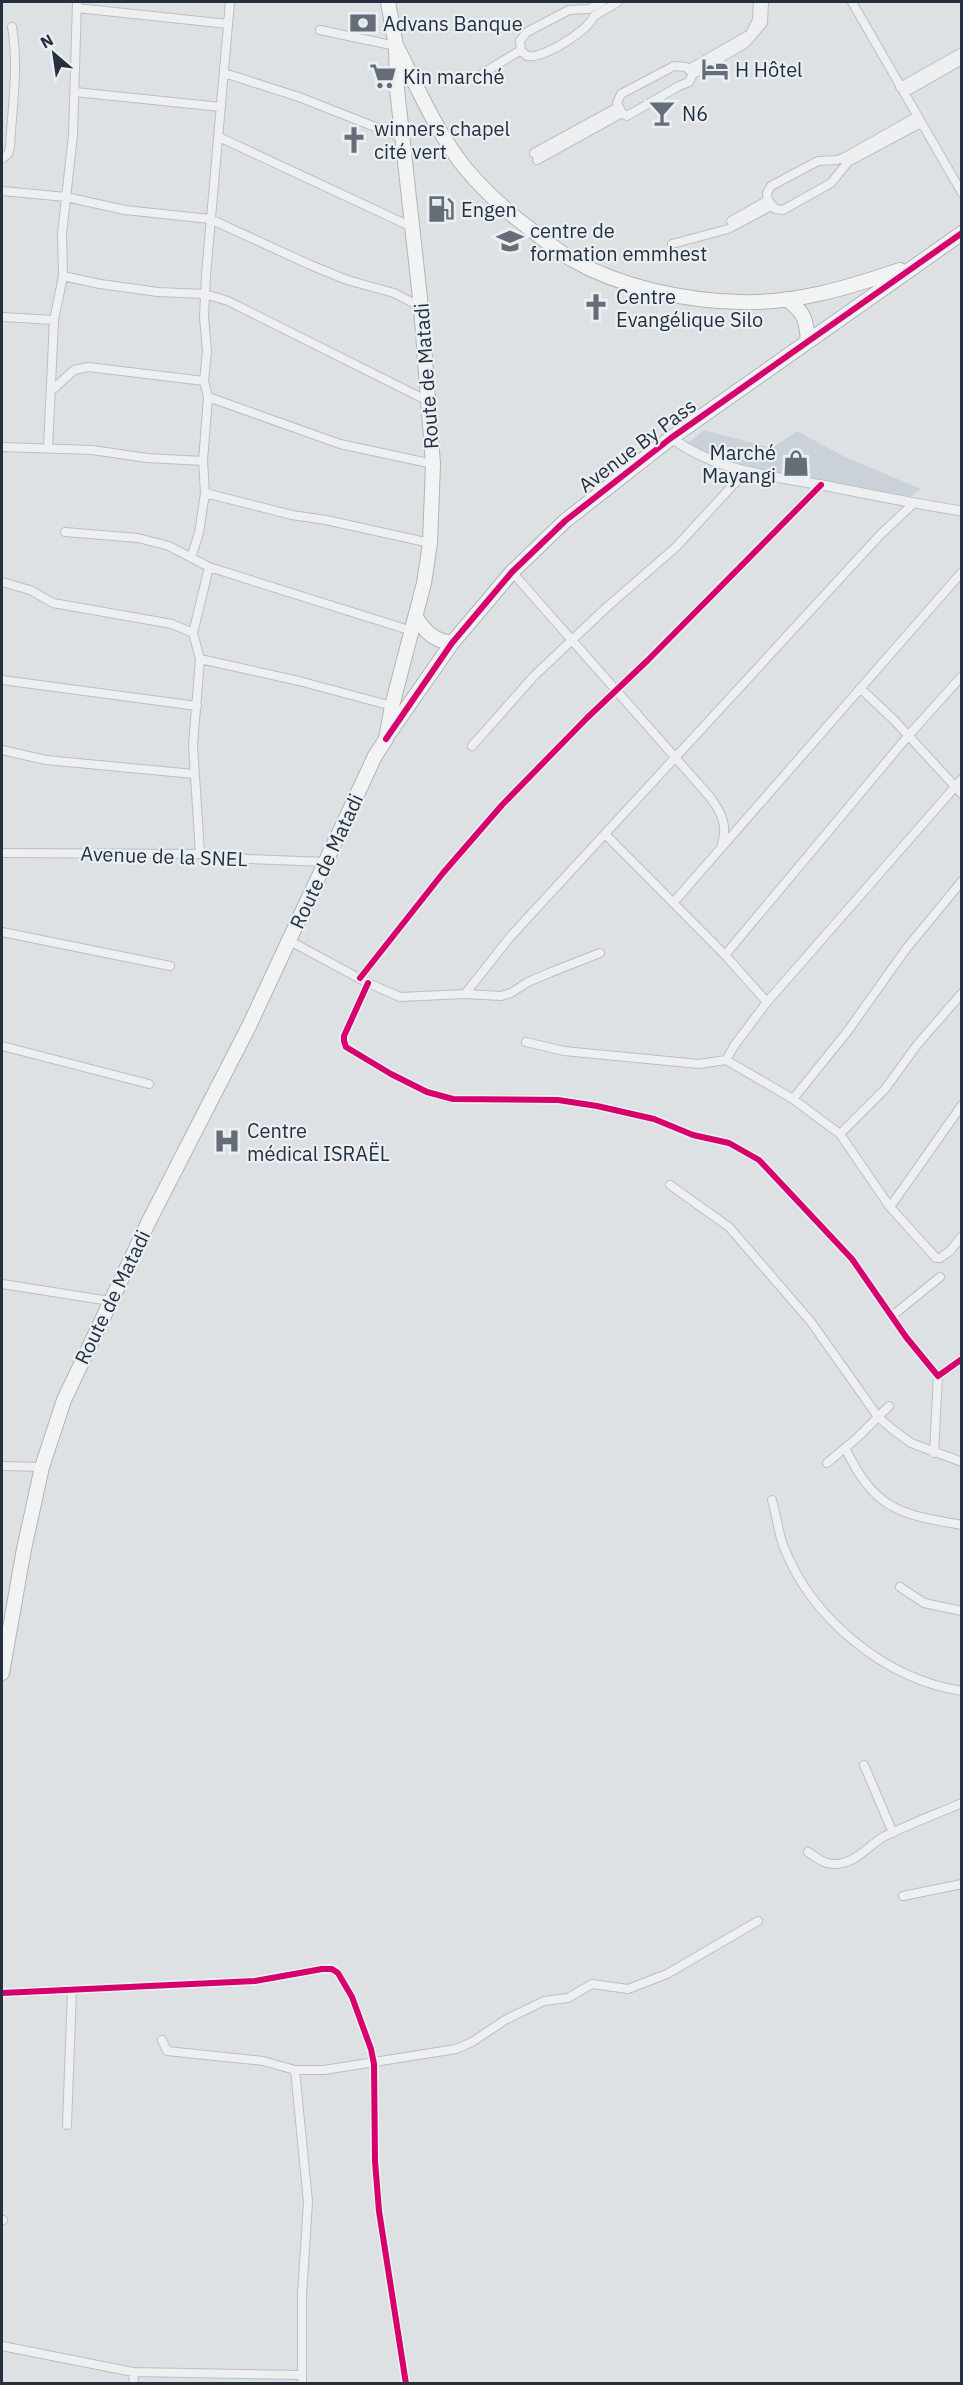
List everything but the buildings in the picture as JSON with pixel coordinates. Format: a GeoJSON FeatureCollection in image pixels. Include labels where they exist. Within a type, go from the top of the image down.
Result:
{"type":"FeatureCollection","features":[{"type":"Feature","properties":{"kind":"highway","name":"Route de Matadi"},"geometry":{"type":"LineString","coordinates":[[2,1673],[24,1549],[42,1467],[64,1400],[149,1221],[249,1026],[375,756],[386,739],[392,706],[416,617],[430,543],[433,464],[422,307],[397,89],[392,3]]}},
{"type":"Feature","properties":{"kind":"highway"},"geometry":{"type":"LineString","coordinates":[[396,46],[441,135],[461,163],[503,207],[571,259],[603,274],[647,289],[741,302],[787,299],[856,285],[916,265]]}},
{"type":"Feature","properties":{"kind":"highway","name":"Avenue By Pass"},"geometry":{"type":"LineString","coordinates":[[386,739],[452,643],[512,572],[565,521],[671,438],[962,233]]}},
{"type":"Feature","properties":{"kind":"highway"},"geometry":{"type":"LineString","coordinates":[[787,299],[805,317],[808,341]]}},
{"type":"Feature","properties":{"kind":"highway"},"geometry":{"type":"LineString","coordinates":[[416,617],[429,634],[442,642],[452,643]]}},
{"type":"Feature","properties":{"kind":"street"},"geometry":{"type":"LineString","coordinates":[[191,558],[199,533],[205,493],[203,461],[208,397],[204,381],[207,351],[204,317],[205,294],[230,2]]}},
{"type":"Feature","properties":{"kind":"street"},"geometry":{"type":"LineString","coordinates":[[602,2],[592,12],[592,21],[581,32],[538,56],[527,56],[521,50],[520,41],[527,32],[569,10],[577,8],[592,12],[618,2]]}},
{"type":"Feature","properties":{"kind":"street"},"geometry":{"type":"LineString","coordinates":[[620,110],[627,116],[689,82],[691,71],[750,34],[757,20],[758,2]]}},
{"type":"Feature","properties":{"kind":"street"},"geometry":{"type":"LineString","coordinates":[[691,71],[746,44],[763,23],[764,2]]}},
{"type":"Feature","properties":{"kind":"street"},"geometry":{"type":"LineString","coordinates":[[852,2],[962,193]]}},
{"type":"Feature","properties":{"kind":"street"},"geometry":{"type":"LineString","coordinates":[[48,448],[54,320],[63,276],[62,234],[73,135],[77,5],[228,24]]}},
{"type":"Feature","properties":{"kind":"street"},"geometry":{"type":"LineString","coordinates":[[2,159],[8,154],[10,147],[14,79],[12,27]]}},
{"type":"Feature","properties":{"kind":"street"},"geometry":{"type":"LineString","coordinates":[[320,30],[396,46]]}},
{"type":"Feature","properties":{"kind":"street"},"geometry":{"type":"LineString","coordinates":[[480,75],[521,50]]}},
{"type":"Feature","properties":{"kind":"street"},"geometry":{"type":"LineString","coordinates":[[902,90],[961,56]]}},
{"type":"Feature","properties":{"kind":"street"},"geometry":{"type":"LineString","coordinates":[[620,110],[621,94],[674,66],[683,66],[691,71]]}},
{"type":"Feature","properties":{"kind":"street"},"geometry":{"type":"LineString","coordinates":[[224,73],[299,97],[403,138]]}},
{"type":"Feature","properties":{"kind":"street"},"geometry":{"type":"LineString","coordinates":[[75,92],[221,107]]}},
{"type":"Feature","properties":{"kind":"street"},"geometry":{"type":"LineString","coordinates":[[536,157],[620,110]]}},
{"type":"Feature","properties":{"kind":"street"},"geometry":{"type":"LineString","coordinates":[[919,120],[842,168],[831,183],[779,210],[769,203],[767,193],[771,186],[818,161],[837,160],[919,120]]}},
{"type":"Feature","properties":{"kind":"street"},"geometry":{"type":"LineString","coordinates":[[219,137],[412,227]]}},
{"type":"Feature","properties":{"kind":"street"},"geometry":{"type":"LineString","coordinates":[[837,160],[842,168]]}},
{"type":"Feature","properties":{"kind":"street"},"geometry":{"type":"LineString","coordinates":[[2,191],[66,197],[125,210],[210,219],[308,264],[347,280],[394,293],[422,307]]}},
{"type":"Feature","properties":{"kind":"street"},"geometry":{"type":"LineString","coordinates":[[730,221],[769,203]]}},
{"type":"Feature","properties":{"kind":"street"},"geometry":{"type":"LineString","coordinates":[[672,244],[729,229],[769,203]]}},
{"type":"Feature","properties":{"kind":"street"},"geometry":{"type":"LineString","coordinates":[[63,276],[158,292],[205,294],[228,302],[430,401]]}},
{"type":"Feature","properties":{"kind":"street"},"geometry":{"type":"LineString","coordinates":[[2,317],[54,320]]}},
{"type":"Feature","properties":{"kind":"street"},"geometry":{"type":"LineString","coordinates":[[51,392],[74,370],[88,367],[204,381]]}},
{"type":"Feature","properties":{"kind":"street"},"geometry":{"type":"LineString","coordinates":[[208,397],[340,444],[433,464]]}},
{"type":"Feature","properties":{"kind":"street"},"geometry":{"type":"LineString","coordinates":[[671,438],[692,453],[746,472],[913,504],[962,511]]}},
{"type":"Feature","properties":{"kind":"street"},"geometry":{"type":"LineString","coordinates":[[2,447],[48,448],[203,461]]}},
{"type":"Feature","properties":{"kind":"street"},"geometry":{"type":"LineString","coordinates":[[472,746],[534,676],[655,563],[676,547],[746,472]]}},
{"type":"Feature","properties":{"kind":"street"},"geometry":{"type":"LineString","coordinates":[[360,978],[443,873],[502,805],[821,485]]}},
{"type":"Feature","properties":{"kind":"street"},"geometry":{"type":"LineString","coordinates":[[205,493],[292,515],[326,520],[430,543]]}},
{"type":"Feature","properties":{"kind":"street"},"geometry":{"type":"LineString","coordinates":[[465,994],[510,937],[880,535],[913,504]]}},
{"type":"Feature","properties":{"kind":"street"},"geometry":{"type":"LineString","coordinates":[[64,532],[138,538],[169,546],[209,567],[412,631]]}},
{"type":"Feature","properties":{"kind":"street"},"geometry":{"type":"LineString","coordinates":[[200,854],[193,745],[200,658],[193,633],[209,567]]}},
{"type":"Feature","properties":{"kind":"street"},"geometry":{"type":"LineString","coordinates":[[512,572],[699,784],[721,813],[725,827],[721,848]]}},
{"type":"Feature","properties":{"kind":"street"},"geometry":{"type":"LineString","coordinates":[[673,903],[962,572]]}},
{"type":"Feature","properties":{"kind":"street"},"geometry":{"type":"LineString","coordinates":[[2,590],[2,582],[30,590],[53,603],[172,624],[193,633]]}},
{"type":"Feature","properties":{"kind":"street"},"geometry":{"type":"LineString","coordinates":[[200,658],[392,706]]}},
{"type":"Feature","properties":{"kind":"street"},"geometry":{"type":"LineString","coordinates":[[725,955],[908,736],[962,676]]}},
{"type":"Feature","properties":{"kind":"street"},"geometry":{"type":"LineString","coordinates":[[2,680],[197,706]]}},
{"type":"Feature","properties":{"kind":"street"},"geometry":{"type":"LineString","coordinates":[[860,688],[962,794]]}},
{"type":"Feature","properties":{"kind":"street"},"geometry":{"type":"LineString","coordinates":[[2,750],[46,760],[194,774]]}},
{"type":"Feature","properties":{"kind":"street"},"geometry":{"type":"LineString","coordinates":[[726,1060],[766,1002],[962,780]]}},
{"type":"Feature","properties":{"kind":"street"},"geometry":{"type":"LineString","coordinates":[[605,834],[725,955],[766,1002]]}},
{"type":"Feature","properties":{"kind":"street","name":"Avenue de la SNEL"},"geometry":{"type":"LineString","coordinates":[[2,853],[200,854],[248,859],[327,862]]}},
{"type":"Feature","properties":{"kind":"street"},"geometry":{"type":"LineString","coordinates":[[794,1100],[847,1032],[906,948],[962,881]]}},
{"type":"Feature","properties":{"kind":"street"},"geometry":{"type":"LineString","coordinates":[[2,932],[170,966]]}},
{"type":"Feature","properties":{"kind":"street"},"geometry":{"type":"LineString","coordinates":[[288,940],[368,983],[400,997],[465,994],[501,996],[511,993],[528,982],[600,953]]}},
{"type":"Feature","properties":{"kind":"street"},"geometry":{"type":"LineString","coordinates":[[368,983],[344,1036],[346,1047],[427,1092],[480,1101],[558,1100],[597,1106],[654,1119],[693,1135],[729,1143],[759,1160],[852,1259],[938,1376],[934,1453]]}},
{"type":"Feature","properties":{"kind":"street"},"geometry":{"type":"LineString","coordinates":[[840,1134],[885,1089],[917,1045],[962,993]]}},
{"type":"Feature","properties":{"kind":"street"},"geometry":{"type":"LineString","coordinates":[[526,1042],[564,1050],[699,1065],[726,1060],[794,1100],[840,1134],[890,1207],[937,1259],[950,1251],[962,1236]]}},
{"type":"Feature","properties":{"kind":"street"},"geometry":{"type":"LineString","coordinates":[[2,1046],[149,1084]]}},
{"type":"Feature","properties":{"kind":"street"},"geometry":{"type":"LineString","coordinates":[[890,1207],[962,1105]]}},
{"type":"Feature","properties":{"kind":"street"},"geometry":{"type":"LineString","coordinates":[[670,1185],[729,1227],[780,1283],[826,1342],[878,1417],[911,1443],[962,1462]]}},
{"type":"Feature","properties":{"kind":"street"},"geometry":{"type":"LineString","coordinates":[[892,1316],[940,1277]]}},
{"type":"Feature","properties":{"kind":"street"},"geometry":{"type":"LineString","coordinates":[[2,1284],[110,1301]]}},
{"type":"Feature","properties":{"kind":"street"},"geometry":{"type":"LineString","coordinates":[[938,1376],[962,1359]]}},
{"type":"Feature","properties":{"kind":"street"},"geometry":{"type":"LineString","coordinates":[[827,1463],[889,1406]]}},
{"type":"Feature","properties":{"kind":"street"},"geometry":{"type":"LineString","coordinates":[[845,1448],[864,1482],[887,1505],[911,1515],[962,1525]]}},
{"type":"Feature","properties":{"kind":"street"},"geometry":{"type":"LineString","coordinates":[[2,1466],[42,1467]]}},
{"type":"Feature","properties":{"kind":"street"},"geometry":{"type":"LineString","coordinates":[[772,1500],[787,1554],[805,1585],[832,1619],[859,1646],[896,1669],[925,1682],[962,1690]]}},
{"type":"Feature","properties":{"kind":"street"},"geometry":{"type":"LineString","coordinates":[[900,1587],[924,1603],[962,1611]]}},
{"type":"Feature","properties":{"kind":"street"},"geometry":{"type":"LineString","coordinates":[[864,1765],[892,1833]]}},
{"type":"Feature","properties":{"kind":"street"},"geometry":{"type":"LineString","coordinates":[[808,1852],[819,1860],[831,1864],[843,1863],[854,1859],[877,1841],[892,1833],[962,1803]]}},
{"type":"Feature","properties":{"kind":"street"},"geometry":{"type":"LineString","coordinates":[[903,1896],[962,1884]]}},
{"type":"Feature","properties":{"kind":"street"},"geometry":{"type":"LineString","coordinates":[[162,2040],[167,2051],[263,2061],[295,2070],[324,2070],[374,2064],[456,2049],[472,2042],[505,2020],[549,1999],[568,1998],[592,1984],[628,1989],[667,1974],[758,1921]]}},
{"type":"Feature","properties":{"kind":"street"},"geometry":{"type":"LineString","coordinates":[[2,1993],[255,1981],[332,1969],[338,1972],[352,1996],[363,2023],[374,2064],[376,2185],[406,2384]]}},
{"type":"Feature","properties":{"kind":"street"},"geometry":{"type":"LineString","coordinates":[[67,2126],[72,1990]]}},
{"type":"Feature","properties":{"kind":"street"},"geometry":{"type":"LineString","coordinates":[[2,2346],[133,2372],[301,2379],[302,2283],[308,2202],[295,2070]]}},
{"type":"Feature","properties":{"kind":"street"},"geometry":{"type":"LineString","coordinates":[[133,2372],[134,2384]]}},
{"type":"Feature","properties":{"kind":"shaded area","name":"Marché Mayangi"},"geometry":{"type":"Polygon","coordinates":[[[704,430],[772,448],[797,431],[845,457],[921,489],[909,498],[747,468],[687,444],[704,430]]]}},
{"type":"Feature","properties":{"kind":"cycle path"},"geometry":{"type":"LineString","coordinates":[[386,739],[452,643],[512,572],[565,521],[671,438],[962,233]]}},
{"type":"Feature","properties":{"kind":"cycle path"},"geometry":{"type":"LineString","coordinates":[[360,978],[443,873],[502,805],[821,485]]}},
{"type":"Feature","properties":{"kind":"cycle path"},"geometry":{"type":"LineString","coordinates":[[368,983],[344,1036],[346,1047],[427,1092],[453,1099],[558,1100],[597,1106],[654,1119],[693,1135],[729,1143],[759,1160],[852,1259],[906,1337],[938,1376],[962,1359]]}},
{"type":"Feature","properties":{"kind":"cycle path"},"geometry":{"type":"LineString","coordinates":[[2,1993],[255,1981],[322,1969],[332,1969],[338,1973],[352,1997],[371,2049],[374,2064],[375,2161],[379,2211],[406,2384]]}},
{"type":"Feature","properties":{"kind":"place","name":"Advans Banque"},"geometry":{"type":"Point","coordinates":[363,23]}},
{"type":"Feature","properties":{"kind":"place","name":"H Hôtel"},"geometry":{"type":"Point","coordinates":[715,69]}},
{"type":"Feature","properties":{"kind":"place","name":"Kin marché"},"geometry":{"type":"Point","coordinates":[383,76]}},
{"type":"Feature","properties":{"kind":"place","name":"N6"},"geometry":{"type":"Point","coordinates":[662,113]}},
{"type":"Feature","properties":{"kind":"place","name":"winners chapel cité vert"},"geometry":{"type":"Point","coordinates":[354,140]}},
{"type":"Feature","properties":{"kind":"place","name":"Engen"},"geometry":{"type":"Point","coordinates":[441,209]}},
{"type":"Feature","properties":{"kind":"place","name":"centre de formation emmhest"},"geometry":{"type":"Point","coordinates":[510,241]}},
{"type":"Feature","properties":{"kind":"place","name":"Centre Evangélique Silo"},"geometry":{"type":"Point","coordinates":[596,307]}},
{"type":"Feature","properties":{"kind":"place","name":"Marché Mayangi"},"geometry":{"type":"Point","coordinates":[796,463]}},
{"type":"Feature","properties":{"kind":"place","name":"Centre médical ISRAËL"},"geometry":{"type":"Point","coordinates":[227,1141]}}]}
